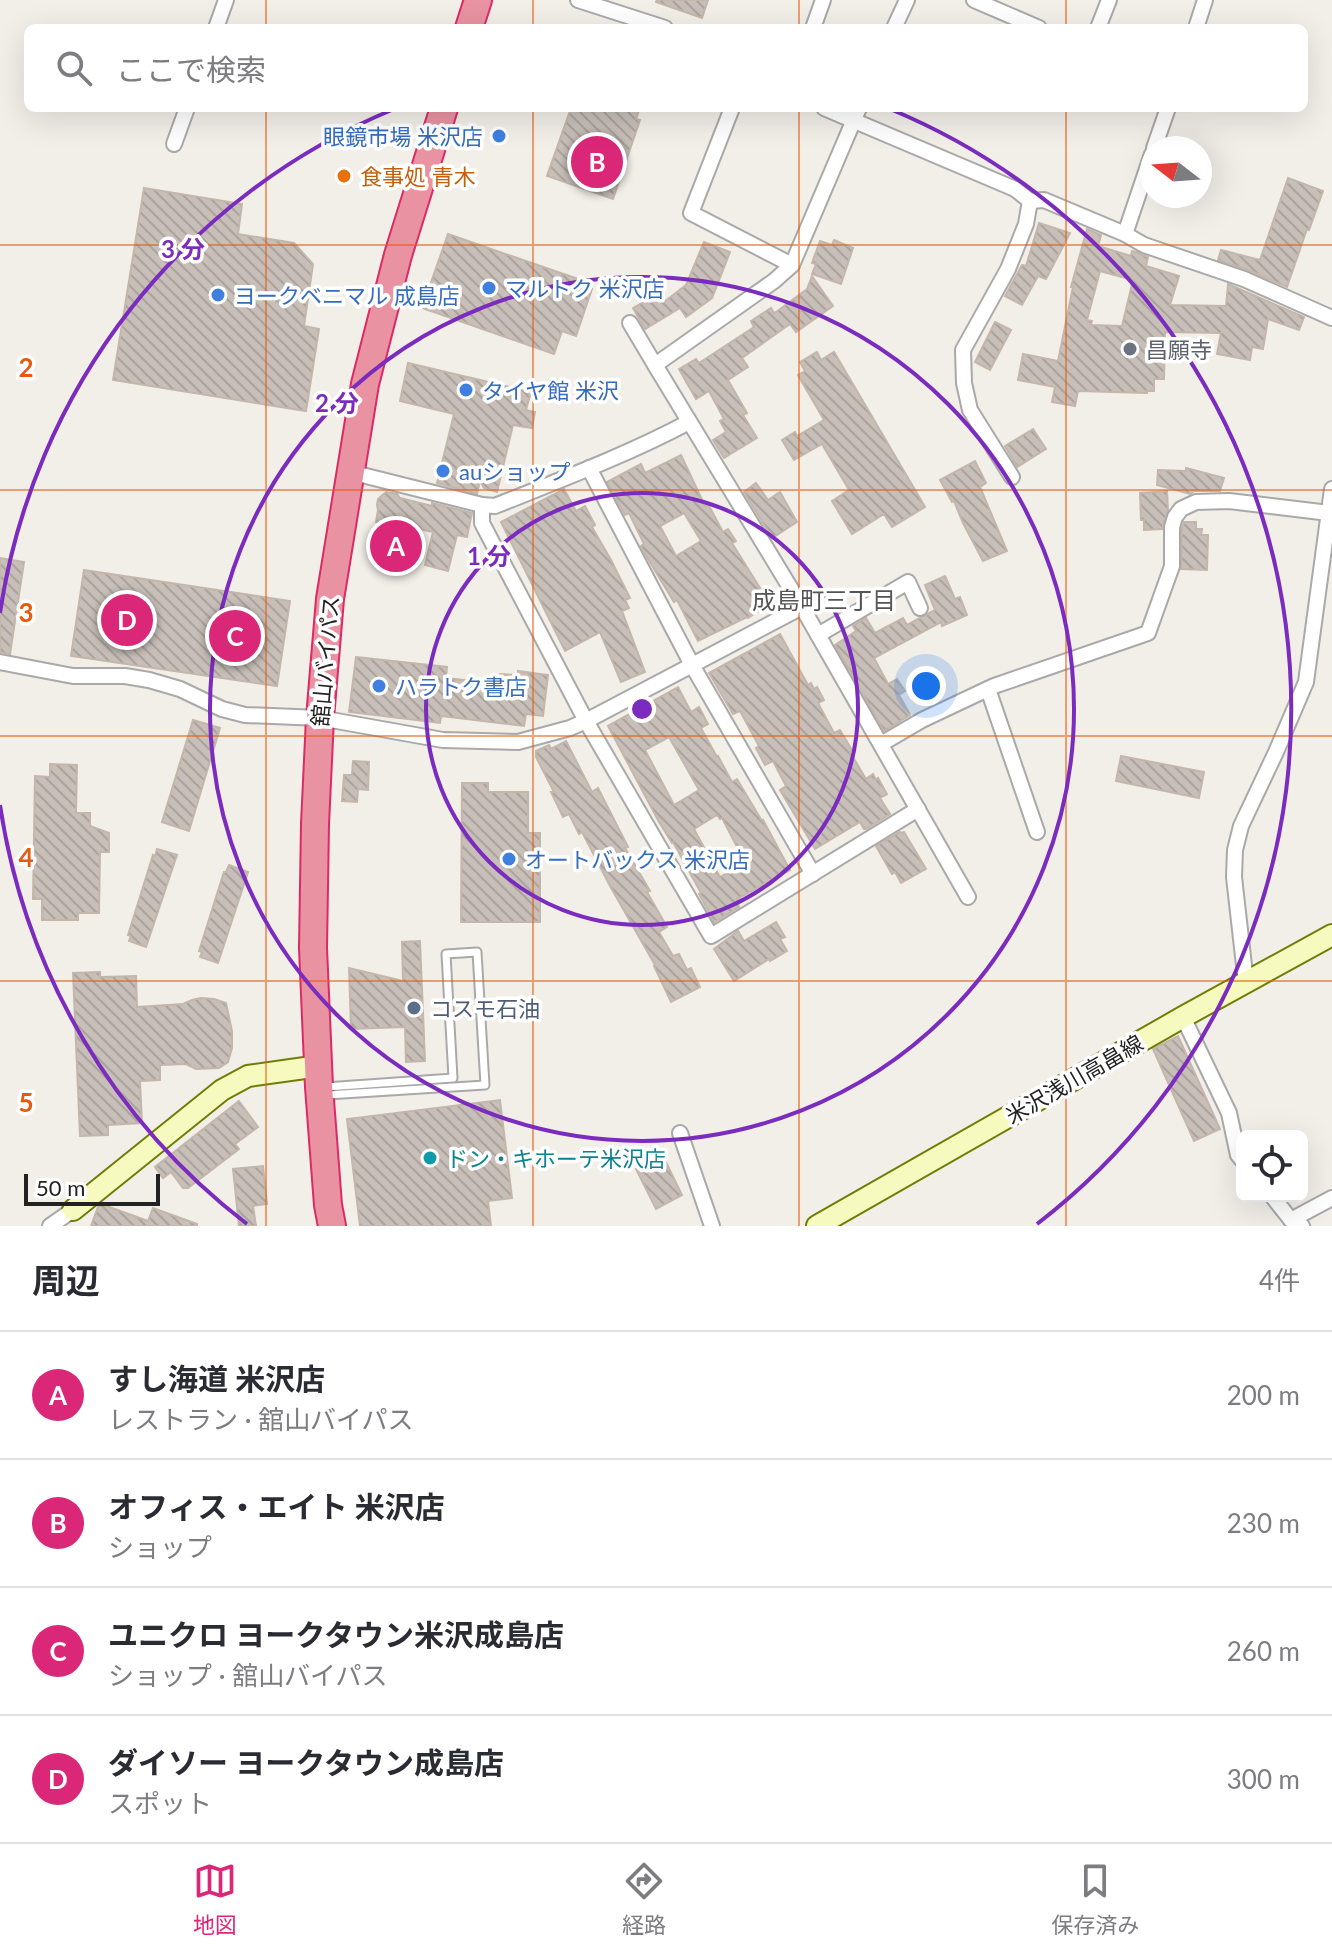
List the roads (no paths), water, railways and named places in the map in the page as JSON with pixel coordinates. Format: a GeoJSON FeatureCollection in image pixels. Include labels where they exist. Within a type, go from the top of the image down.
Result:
{"type":"FeatureCollection","features":[{"type":"Feature","properties":{"kind":"highway"},"geometry":{"type":"LineString","coordinates":[[470,24],[478,0]]}},
{"type":"Feature","properties":{"kind":"highway","name":"舘山バイパス"},"geometry":{"type":"LineString","coordinates":[[332,1226],[319,1083],[313,948],[320,718],[330,599],[365,384],[398,255],[443,112]]}},
{"type":"Feature","properties":{"kind":"main road","name":"米沢浅川高畠線"},"geometry":{"type":"LineString","coordinates":[[817,1226],[1332,935]]}},
{"type":"Feature","properties":{"kind":"main road"},"geometry":{"type":"LineString","coordinates":[[73,1210],[222,1090],[248,1076],[319,1083]]}},
{"type":"Feature","properties":{"kind":"street"},"geometry":{"type":"LineString","coordinates":[[217,24],[226,0]]}},
{"type":"Feature","properties":{"kind":"street"},"geometry":{"type":"LineString","coordinates":[[578,0],[653,24]]}},
{"type":"Feature","properties":{"kind":"street"},"geometry":{"type":"LineString","coordinates":[[814,24],[823,0]]}},
{"type":"Feature","properties":{"kind":"street"},"geometry":{"type":"LineString","coordinates":[[896,24],[907,0]]}},
{"type":"Feature","properties":{"kind":"street"},"geometry":{"type":"LineString","coordinates":[[974,0],[1030,24]]}},
{"type":"Feature","properties":{"kind":"street"},"geometry":{"type":"LineString","coordinates":[[1100,24],[1109,0]]}},
{"type":"Feature","properties":{"kind":"street"},"geometry":{"type":"LineString","coordinates":[[1197,24],[1205,0]]}},
{"type":"Feature","properties":{"kind":"street"},"geometry":{"type":"LineString","coordinates":[[174,144],[186,112]]}},
{"type":"Feature","properties":{"kind":"street"},"geometry":{"type":"LineString","coordinates":[[730,112],[691,213],[792,265]]}},
{"type":"Feature","properties":{"kind":"street"},"geometry":{"type":"LineString","coordinates":[[1158,136],[1167,112]]}},
{"type":"Feature","properties":{"kind":"street"},"geometry":{"type":"LineString","coordinates":[[655,365],[792,265],[856,114],[1015,189],[1030,201],[1044,200],[1144,245],[1244,279],[1332,318]]}},
{"type":"Feature","properties":{"kind":"street"},"geometry":{"type":"LineString","coordinates":[[1125,234],[1140,190]]}},
{"type":"Feature","properties":{"kind":"street"},"geometry":{"type":"LineString","coordinates":[[1012,477],[970,410],[964,383],[963,350],[1008,269],[1026,224],[1030,201]]}},
{"type":"Feature","properties":{"kind":"street"},"geometry":{"type":"LineString","coordinates":[[630,323],[802,607],[968,897]]}},
{"type":"Feature","properties":{"kind":"street"},"geometry":{"type":"LineString","coordinates":[[350,472],[495,506],[670,433],[689,422]]}},
{"type":"Feature","properties":{"kind":"street"},"geometry":{"type":"LineString","coordinates":[[589,468],[692,665],[813,874]]}},
{"type":"Feature","properties":{"kind":"street"},"geometry":{"type":"LineString","coordinates":[[1246,983],[1234,877],[1235,850],[1241,826],[1306,682],[1332,489]]}},
{"type":"Feature","properties":{"kind":"street"},"geometry":{"type":"LineString","coordinates":[[881,744],[922,720],[988,689],[1148,633],[1172,566],[1172,527],[1181,509],[1196,502],[1229,501],[1329,513]]}},
{"type":"Feature","properties":{"kind":"street"},"geometry":{"type":"LineString","coordinates":[[482,505],[482,523],[586,721],[711,936],[918,809]]}},
{"type":"Feature","properties":{"kind":"street"},"geometry":{"type":"LineString","coordinates":[[818,635],[908,582],[920,608]]}},
{"type":"Feature","properties":{"kind":"street"},"geometry":{"type":"LineString","coordinates":[[0,662],[73,676],[125,676],[149,680],[245,715],[320,718],[443,740],[518,742],[586,721],[802,607]]}},
{"type":"Feature","properties":{"kind":"street"},"geometry":{"type":"LineString","coordinates":[[988,689],[1037,832]]}},
{"type":"Feature","properties":{"kind":"street"},"geometry":{"type":"LineString","coordinates":[[1183,1017],[1229,1113],[1236,1146]]}},
{"type":"Feature","properties":{"kind":"street"},"geometry":{"type":"LineString","coordinates":[[680,1133],[712,1226]]}},
{"type":"Feature","properties":{"kind":"street"},"geometry":{"type":"LineString","coordinates":[[1278,1202],[1297,1223],[1332,1198]]}},
{"type":"Feature","properties":{"kind":"street"},"geometry":{"type":"LineString","coordinates":[[50,1226],[73,1210]]}},
{"type":"Feature","properties":{"kind":"lane"},"geometry":{"type":"LineString","coordinates":[[477,952],[485,1085],[319,1083],[453,1078],[446,954],[477,952]]}},
{"type":"Feature","properties":{"kind":"place","name":"眼鏡市場 米沢店"},"geometry":{"type":"Point","coordinates":[499,136]}},
{"type":"Feature","properties":{"kind":"place","name":"オフィス・エイト 米沢店"},"geometry":{"type":"Point","coordinates":[597,162]}},
{"type":"Feature","properties":{"kind":"place","name":"食事処 青木"},"geometry":{"type":"Point","coordinates":[344,176]}},
{"type":"Feature","properties":{"kind":"place","name":"マルトク 米沢店"},"geometry":{"type":"Point","coordinates":[489,288]}},
{"type":"Feature","properties":{"kind":"place","name":"ヨークベニマル 成島店"},"geometry":{"type":"Point","coordinates":[218,295]}},
{"type":"Feature","properties":{"kind":"place","name":"昌願寺"},"geometry":{"type":"Point","coordinates":[1130,349]}},
{"type":"Feature","properties":{"kind":"place","name":"タイヤ館 米沢"},"geometry":{"type":"Point","coordinates":[466,390]}},
{"type":"Feature","properties":{"kind":"place","name":"auショップ"},"geometry":{"type":"Point","coordinates":[443,471]}},
{"type":"Feature","properties":{"kind":"place","name":"すし海道 米沢店"},"geometry":{"type":"Point","coordinates":[396,546]}},
{"type":"Feature","properties":{"kind":"place","name":"ダイソー ヨークタウン成島店"},"geometry":{"type":"Point","coordinates":[127,620]}},
{"type":"Feature","properties":{"kind":"place","name":"ユニクロ ヨークタウン米沢成島店"},"geometry":{"type":"Point","coordinates":[235,636]}},
{"type":"Feature","properties":{"kind":"place","name":"ハラトク書店"},"geometry":{"type":"Point","coordinates":[379,686]}},
{"type":"Feature","properties":{"kind":"place","name":"オートバックス 米沢店"},"geometry":{"type":"Point","coordinates":[509,859]}},
{"type":"Feature","properties":{"kind":"place","name":"コスモ石油"},"geometry":{"type":"Point","coordinates":[414,1008]}},
{"type":"Feature","properties":{"kind":"place","name":"ドン・キホーテ米沢店"},"geometry":{"type":"Point","coordinates":[430,1158]}},
{"type":"Feature","properties":{"kind":"district","name":"成島町三丁目"},"geometry":{"type":"Point","coordinates":[824,599]}}]}
